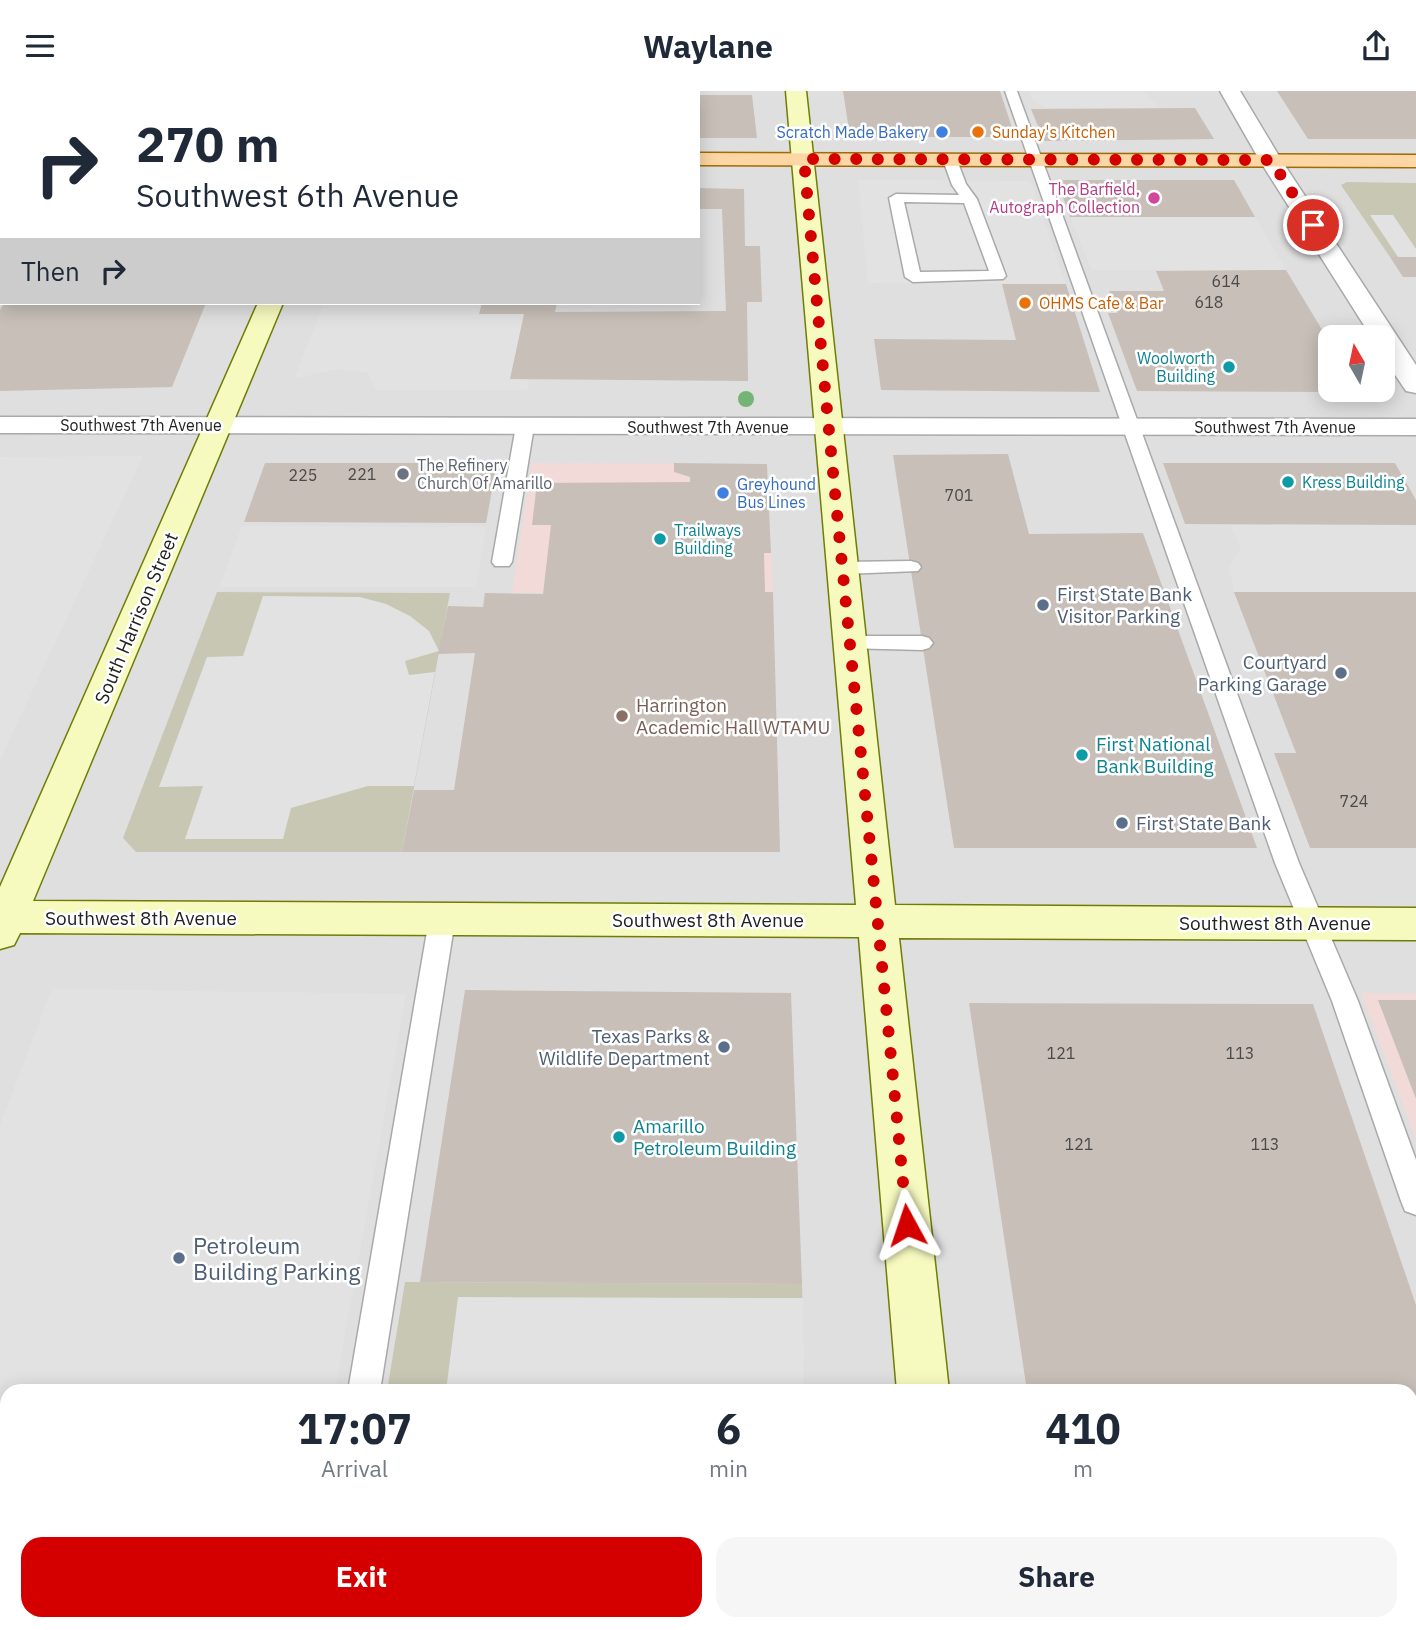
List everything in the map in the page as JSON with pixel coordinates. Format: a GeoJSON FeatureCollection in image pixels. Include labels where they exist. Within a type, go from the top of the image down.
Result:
{"type":"FeatureCollection","features":[{"type":"Feature","properties":{"kind":"main road"},"geometry":{"type":"LineString","coordinates":[[796,91],[922,1384]]}},
{"type":"Feature","properties":{"kind":"main road"},"geometry":{"type":"LineString","coordinates":[[700,159],[1416,161]]}},
{"type":"Feature","properties":{"kind":"main road","name":"South Harrison Street"},"geometry":{"type":"LineString","coordinates":[[2,922],[269,305]]}},
{"type":"Feature","properties":{"kind":"main road","name":"Southwest 8th Avenue"},"geometry":{"type":"LineString","coordinates":[[2,922],[442,920],[1416,924]]}},
{"type":"Feature","properties":{"kind":"street"},"geometry":{"type":"LineString","coordinates":[[1230,91],[1271,160],[1416,385]]}},
{"type":"Feature","properties":{"kind":"street","name":"Southwest 7th Avenue"},"geometry":{"type":"LineString","coordinates":[[0,425],[1416,427]]}},
{"type":"Feature","properties":{"kind":"lane"},"geometry":{"type":"LineString","coordinates":[[1011,91],[1287,863],[1345,1001],[1416,1201]]}},
{"type":"Feature","properties":{"kind":"lane"},"geometry":{"type":"LineString","coordinates":[[950,160],[960,185],[970,199],[998,277],[913,277],[896,198],[970,199]]}},
{"type":"Feature","properties":{"kind":"lane"},"geometry":{"type":"LineString","coordinates":[[502,562],[525,426]]}},
{"type":"Feature","properties":{"kind":"lane"},"geometry":{"type":"LineString","coordinates":[[844,568],[911,567]]}},
{"type":"Feature","properties":{"kind":"lane"},"geometry":{"type":"LineString","coordinates":[[851,643],[922,643]]}},
{"type":"Feature","properties":{"kind":"lane"},"geometry":{"type":"LineString","coordinates":[[364,1384],[442,920]]}},
{"type":"Feature","properties":{"kind":"shaded area"},"geometry":{"type":"Polygon","coordinates":[[[700,91],[1416,91],[1416,1384],[0,1384],[0,305],[700,305],[700,91]]]}},
{"type":"Feature","properties":{"kind":"shaded area"},"geometry":{"type":"Polygon","coordinates":[[[1029,91],[1142,91],[1161,108],[1045,108],[1032,99],[1029,91]]]}},
{"type":"Feature","properties":{"kind":"shaded area"},"geometry":{"type":"Polygon","coordinates":[[[858,180],[1030,181],[1066,284],[868,283],[858,180]]]}},
{"type":"Feature","properties":{"kind":"shaded area"},"geometry":{"type":"Polygon","coordinates":[[[1347,182],[1416,183],[1416,257],[1390,257],[1341,185],[1347,182]]]}},
{"type":"Feature","properties":{"kind":"shaded area"},"geometry":{"type":"Polygon","coordinates":[[[1370,215],[1393,215],[1416,249],[1416,257],[1398,257],[1370,215]]]}},
{"type":"Feature","properties":{"kind":"shaded area"},"geometry":{"type":"Polygon","coordinates":[[[1070,217],[1255,217],[1286,270],[1092,270],[1070,217]]]}},
{"type":"Feature","properties":{"kind":"shaded area"},"geometry":{"type":"Polygon","coordinates":[[[323,305],[541,305],[527,390],[376,390],[367,372],[335,369],[294,379],[323,305]]]}},
{"type":"Feature","properties":{"kind":"shaded area"},"geometry":{"type":"Polygon","coordinates":[[[143,456],[0,760],[0,457],[143,456]]]}},
{"type":"Feature","properties":{"kind":"shaded area","name":"Trailways Building"},"geometry":{"type":"Polygon","coordinates":[[[532,463],[767,464],[773,592],[512,593],[532,463]]]}},
{"type":"Feature","properties":{"kind":"shaded area"},"geometry":{"type":"Polygon","coordinates":[[[1230,524],[1416,525],[1416,592],[1234,592],[1229,567],[1241,549],[1230,524]]]}},
{"type":"Feature","properties":{"kind":"shaded area"},"geometry":{"type":"Polygon","coordinates":[[[242,526],[486,527],[476,587],[219,587],[242,526]]]}},
{"type":"Feature","properties":{"kind":"shaded area"},"geometry":{"type":"Polygon","coordinates":[[[217,592],[450,593],[402,852],[136,852],[123,838],[217,592]]]}},
{"type":"Feature","properties":{"kind":"shaded area"},"geometry":{"type":"Polygon","coordinates":[[[263,596],[360,597],[386,604],[410,616],[429,631],[439,651],[405,661],[409,675],[435,672],[414,786],[368,786],[291,808],[283,839],[185,839],[203,786],[159,787],[207,657],[243,656],[263,596]]]}},
{"type":"Feature","properties":{"kind":"shaded area","name":"Petroleum Building Parking"},"geometry":{"type":"Polygon","coordinates":[[[52,989],[406,994],[336,1384],[0,1384],[0,1125],[52,989]]]}},
{"type":"Feature","properties":{"kind":"shaded area"},"geometry":{"type":"Polygon","coordinates":[[[1361,993],[1416,993],[1416,1139],[1361,993]]]}},
{"type":"Feature","properties":{"kind":"shaded area"},"geometry":{"type":"Polygon","coordinates":[[[405,1282],[802,1284],[805,1384],[388,1384],[405,1282]]]}},
{"type":"Feature","properties":{"kind":"shaded area"},"geometry":{"type":"Polygon","coordinates":[[[458,1297],[803,1298],[805,1384],[447,1384],[458,1297]]]}},
{"type":"Feature","properties":{"kind":"building"},"geometry":{"type":"Polygon","coordinates":[[[843,91],[1000,91],[1015,137],[850,137],[843,91]]]}},
{"type":"Feature","properties":{"kind":"building"},"geometry":{"type":"Polygon","coordinates":[[[1277,91],[1416,91],[1416,139],[1308,139],[1277,91]]]}},
{"type":"Feature","properties":{"kind":"building"},"geometry":{"type":"Polygon","coordinates":[[[700,95],[752,95],[757,138],[700,138],[700,95]]]}},
{"type":"Feature","properties":{"kind":"building"},"geometry":{"type":"Polygon","coordinates":[[[1195,108],[1214,139],[1044,141],[1031,109],[1195,108]]]}},
{"type":"Feature","properties":{"kind":"building","name":"The Barfield, Autograph Collection"},"geometry":{"type":"Polygon","coordinates":[[[1057,180],[1234,180],[1255,217],[1070,217],[1057,180]]]}},
{"type":"Feature","properties":{"kind":"building"},"geometry":{"type":"Polygon","coordinates":[[[700,188],[744,189],[745,246],[760,246],[762,302],[747,302],[748,381],[510,379],[524,314],[479,314],[481,305],[557,305],[555,312],[726,311],[722,209],[700,209],[700,188]]]}},
{"type":"Feature","properties":{"kind":"building"},"geometry":{"type":"Polygon","coordinates":[[[1390,257],[1416,257],[1416,277],[1403,277],[1390,257]]]}},
{"type":"Feature","properties":{"kind":"building","name":"Woolworth Building"},"geometry":{"type":"Polygon","coordinates":[[[1286,270],[1319,325],[1318,392],[1137,391],[1108,313],[1117,313],[1109,291],[1164,291],[1156,271],[1286,270]]]}},
{"type":"Feature","properties":{"kind":"building"},"geometry":{"type":"Polygon","coordinates":[[[1002,284],[1066,284],[1100,392],[881,390],[874,339],[1016,340],[1002,284]]]}},
{"type":"Feature","properties":{"kind":"building"},"geometry":{"type":"Polygon","coordinates":[[[3,305],[205,305],[172,387],[0,391],[0,310],[3,305]]]}},
{"type":"Feature","properties":{"kind":"building"},"geometry":{"type":"Polygon","coordinates":[[[1008,454],[1029,534],[1143,533],[1257,848],[954,848],[893,455],[1008,454]]]}},
{"type":"Feature","properties":{"kind":"building"},"geometry":{"type":"Polygon","coordinates":[[[265,463],[497,463],[486,523],[244,522],[265,463]]]}},
{"type":"Feature","properties":{"kind":"building"},"geometry":{"type":"Polygon","coordinates":[[[674,463],[767,464],[771,553],[764,553],[765,592],[773,592],[780,852],[402,852],[414,790],[454,790],[475,653],[438,654],[448,606],[483,607],[485,593],[543,594],[551,525],[532,525],[537,483],[690,482],[690,477],[674,472],[674,463]]]}},
{"type":"Feature","properties":{"kind":"building","name":"Kress Building"},"geometry":{"type":"Polygon","coordinates":[[[1163,463],[1395,463],[1416,500],[1416,525],[1185,524],[1163,463]]]}},
{"type":"Feature","properties":{"kind":"building","name":"Courtyard Parking Garage"},"geometry":{"type":"Polygon","coordinates":[[[1234,592],[1416,592],[1416,848],[1310,848],[1274,753],[1296,753],[1234,592]]]}},
{"type":"Feature","properties":{"kind":"building","name":"Amarillo Petroleum Building"},"geometry":{"type":"Polygon","coordinates":[[[465,990],[791,993],[802,1284],[420,1282],[465,990]]]}},
{"type":"Feature","properties":{"kind":"building"},"geometry":{"type":"Polygon","coordinates":[[[1378,1000],[1416,1000],[1416,1099],[1378,1000]]]}},
{"type":"Feature","properties":{"kind":"building"},"geometry":{"type":"Polygon","coordinates":[[[969,1003],[1313,1004],[1416,1305],[1416,1384],[1026,1384],[969,1003]]]}},
{"type":"Feature","properties":{"kind":"place","name":"Scratch Made Bakery"},"geometry":{"type":"Point","coordinates":[942,132]}},
{"type":"Feature","properties":{"kind":"place","name":"Sunday's Kitchen"},"geometry":{"type":"Point","coordinates":[978,132]}},
{"type":"Feature","properties":{"kind":"place","name":"The Barfield, Autograph Collection"},"geometry":{"type":"Point","coordinates":[1154,198]}},
{"type":"Feature","properties":{"kind":"place","name":"OHMS Cafe & Bar"},"geometry":{"type":"Point","coordinates":[1025,303]}},
{"type":"Feature","properties":{"kind":"place","name":"Woolworth Building"},"geometry":{"type":"Point","coordinates":[1229,367]}},
{"type":"Feature","properties":{"kind":"place","name":"The Refinery Church Of Amarillo"},"geometry":{"type":"Point","coordinates":[403,474]}},
{"type":"Feature","properties":{"kind":"place","name":"Kress Building"},"geometry":{"type":"Point","coordinates":[1288,482]}},
{"type":"Feature","properties":{"kind":"place","name":"Greyhound Bus Lines"},"geometry":{"type":"Point","coordinates":[723,493]}},
{"type":"Feature","properties":{"kind":"place","name":"Trailways Building"},"geometry":{"type":"Point","coordinates":[660,539]}},
{"type":"Feature","properties":{"kind":"place","name":"First State Bank Visitor Parking"},"geometry":{"type":"Point","coordinates":[1043,605]}},
{"type":"Feature","properties":{"kind":"place","name":"Courtyard Parking Garage"},"geometry":{"type":"Point","coordinates":[1341,673]}},
{"type":"Feature","properties":{"kind":"place","name":"Harrington Academic Hall WTAMU"},"geometry":{"type":"Point","coordinates":[622,716]}},
{"type":"Feature","properties":{"kind":"place","name":"First National Bank Building"},"geometry":{"type":"Point","coordinates":[1082,755]}},
{"type":"Feature","properties":{"kind":"place","name":"First State Bank"},"geometry":{"type":"Point","coordinates":[1122,823]}},
{"type":"Feature","properties":{"kind":"place","name":"Texas Parks & Wildlife Department"},"geometry":{"type":"Point","coordinates":[724,1047]}},
{"type":"Feature","properties":{"kind":"place","name":"Amarillo Petroleum Building"},"geometry":{"type":"Point","coordinates":[619,1137]}},
{"type":"Feature","properties":{"kind":"place","name":"Petroleum Building Parking"},"geometry":{"type":"Point","coordinates":[179,1258]}},
{"type":"Feature","properties":{"kind":"route"},"geometry":{"type":"LineString","coordinates":[[907,1225],[804,159],[1271,160],[1313,225]]}}]}
